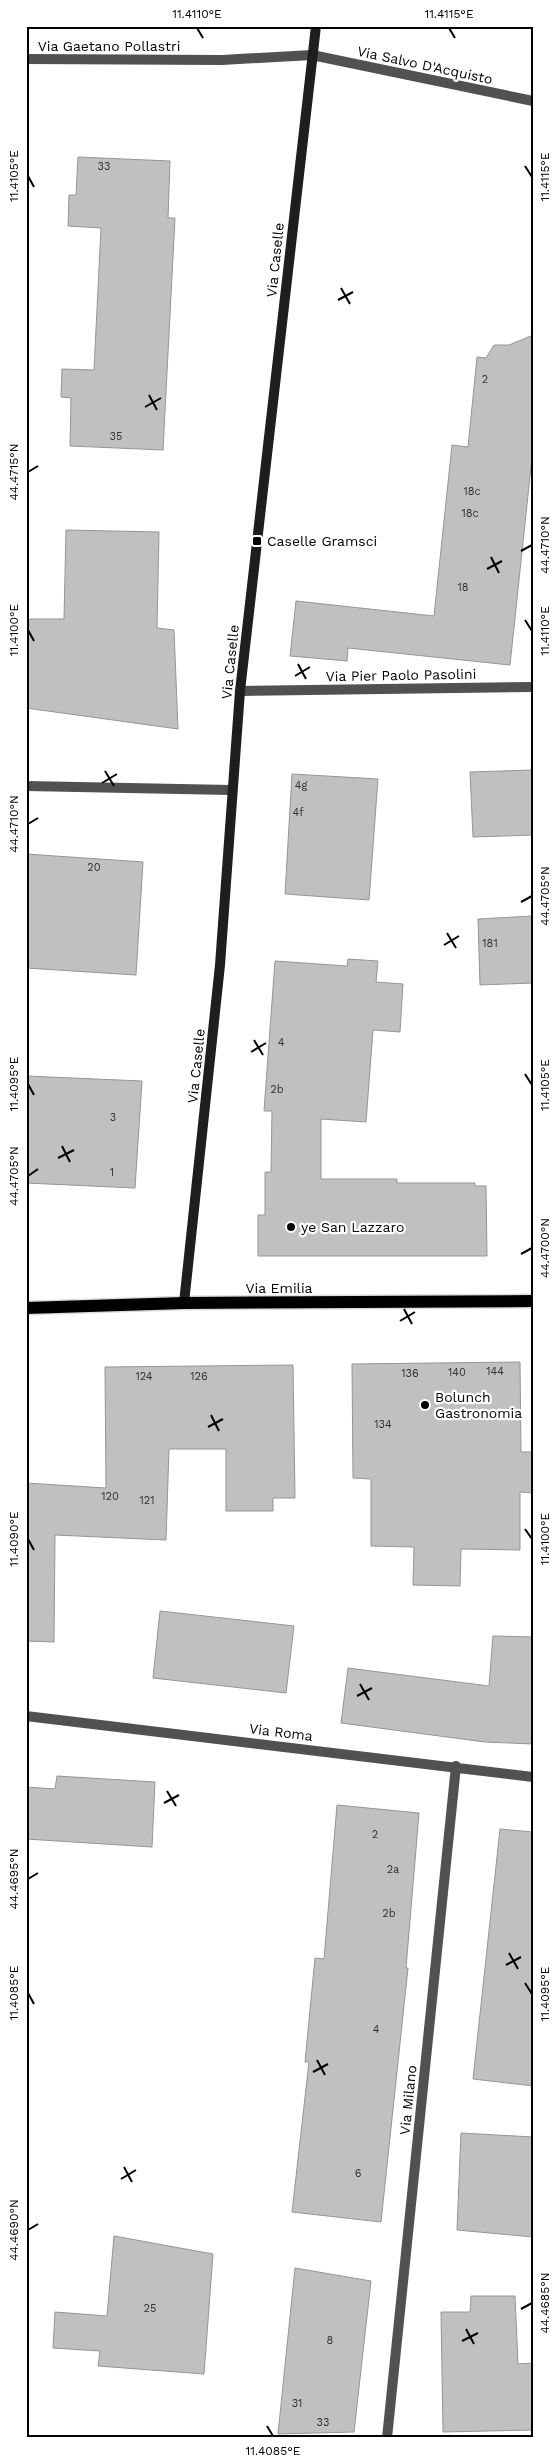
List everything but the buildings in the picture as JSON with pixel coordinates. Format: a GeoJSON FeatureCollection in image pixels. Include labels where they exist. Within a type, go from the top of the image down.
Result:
{"type":"FeatureCollection","features":[{"type":"Feature","properties":{"kind":"main road","name":"Via Emilia"},"geometry":{"type":"LineString","coordinates":[[26,1308],[184,1303],[533,1301]]}},
{"type":"Feature","properties":{"kind":"street","name":"Via Caselle"},"geometry":{"type":"LineString","coordinates":[[184,1303],[220,965],[231,790],[240,691],[316,26]]}},
{"type":"Feature","properties":{"kind":"street","name":"Via Gaetano Pollastri"},"geometry":{"type":"LineString","coordinates":[[26,59],[222,60],[312,55]]}},
{"type":"Feature","properties":{"kind":"street","name":"Via Salvo D'Acquisto"},"geometry":{"type":"LineString","coordinates":[[312,55],[533,101]]}},
{"type":"Feature","properties":{"kind":"street","name":"Via Pier Paolo Pasolini"},"geometry":{"type":"LineString","coordinates":[[240,691],[533,686]]}},
{"type":"Feature","properties":{"kind":"street"},"geometry":{"type":"LineString","coordinates":[[26,786],[231,790]]}},
{"type":"Feature","properties":{"kind":"street","name":"Via Roma"},"geometry":{"type":"LineString","coordinates":[[26,1716],[456,1766],[533,1777]]}},
{"type":"Feature","properties":{"kind":"street","name":"Via Milano"},"geometry":{"type":"LineString","coordinates":[[387,2438],[456,1766]]}},
{"type":"Feature","properties":{"kind":"place","name":"Caselle Gramsci"},"geometry":{"type":"Point","coordinates":[257,541]}},
{"type":"Feature","properties":{"kind":"place","name":"ye San Lazzaro"},"geometry":{"type":"Point","coordinates":[291,1227]}},
{"type":"Feature","properties":{"kind":"place","name":"Bolunch Gastronomia"},"geometry":{"type":"Point","coordinates":[425,1405]}}]}
